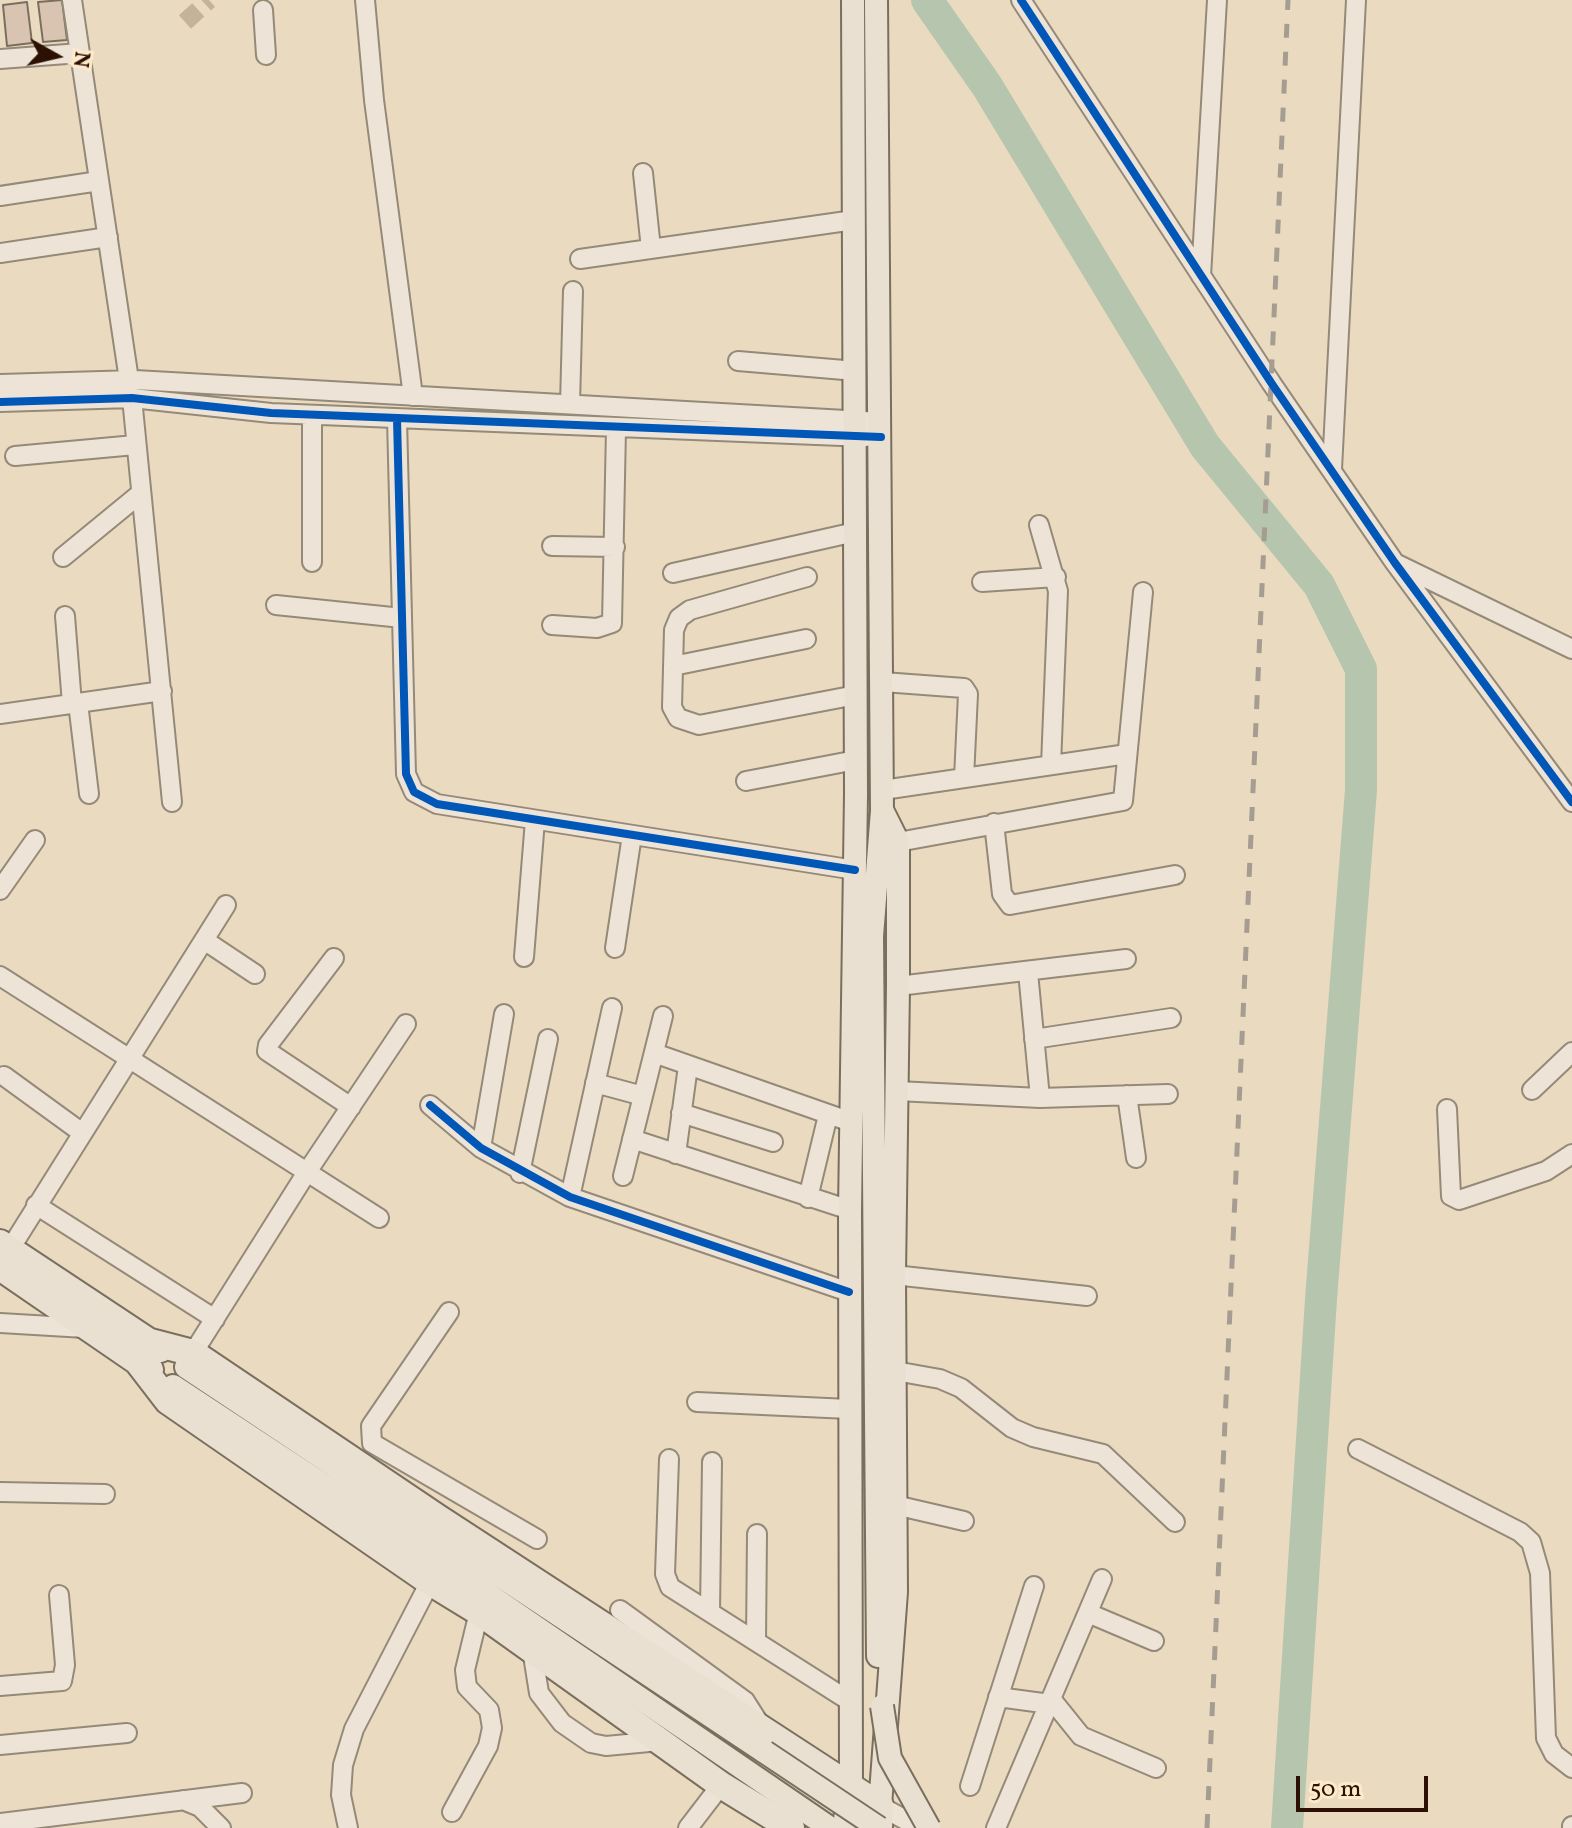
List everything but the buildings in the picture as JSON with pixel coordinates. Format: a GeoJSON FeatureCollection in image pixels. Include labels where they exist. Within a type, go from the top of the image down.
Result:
{"type":"FeatureCollection","features":[{"type":"Feature","properties":{"kind":"highway"},"geometry":{"type":"LineString","coordinates":[[3,1253],[88,1328],[184,1369],[438,1518],[766,1743],[851,1788],[880,1817]]}},
{"type":"Feature","properties":{"kind":"highway"},"geometry":{"type":"LineString","coordinates":[[3,1253],[143,1351],[184,1369]]}},
{"type":"Feature","properties":{"kind":"highway"},"geometry":{"type":"LineString","coordinates":[[143,1351],[168,1401],[430,1582],[479,1612],[721,1785],[791,1828]]}},
{"type":"Feature","properties":{"kind":"highway"},"geometry":{"type":"LineString","coordinates":[[846,1828],[851,1788]]}},
{"type":"Feature","properties":{"kind":"main road"},"geometry":{"type":"LineString","coordinates":[[851,1788],[849,1292],[856,760],[853,0]]}},
{"type":"Feature","properties":{"kind":"main road"},"geometry":{"type":"LineString","coordinates":[[876,0],[883,682],[883,800],[872,936],[878,1639],[882,1706],[890,1758],[929,1828]]}},
{"type":"Feature","properties":{"kind":"main road"},"geometry":{"type":"LineString","coordinates":[[184,1369],[880,1817],[896,1592],[894,1275],[898,986],[898,842],[883,800]]}},
{"type":"Feature","properties":{"kind":"main road"},"geometry":{"type":"LineString","coordinates":[[184,1369],[445,1565],[830,1828]]}},
{"type":"Feature","properties":{"kind":"street"},"geometry":{"type":"LineString","coordinates":[[72,0],[131,389],[172,802]]}},
{"type":"Feature","properties":{"kind":"street"},"geometry":{"type":"LineString","coordinates":[[365,0],[374,100],[413,396]]}},
{"type":"Feature","properties":{"kind":"street"},"geometry":{"type":"LineString","coordinates":[[1021,0],[1201,276],[1395,563],[1572,802]]}},
{"type":"Feature","properties":{"kind":"street"},"geometry":{"type":"LineString","coordinates":[[1201,276],[1217,0]]}},
{"type":"Feature","properties":{"kind":"street"},"geometry":{"type":"LineString","coordinates":[[1332,469],[1356,0]]}},
{"type":"Feature","properties":{"kind":"street"},"geometry":{"type":"LineString","coordinates":[[263,10],[266,55]]}},
{"type":"Feature","properties":{"kind":"street"},"geometry":{"type":"LineString","coordinates":[[0,59],[80,53]]}},
{"type":"Feature","properties":{"kind":"street"},"geometry":{"type":"LineString","coordinates":[[643,173],[651,249]]}},
{"type":"Feature","properties":{"kind":"street"},"geometry":{"type":"LineString","coordinates":[[0,196],[99,181]]}},
{"type":"Feature","properties":{"kind":"street"},"geometry":{"type":"LineString","coordinates":[[580,259],[854,220]]}},
{"type":"Feature","properties":{"kind":"street"},"geometry":{"type":"LineString","coordinates":[[0,253],[108,237]]}},
{"type":"Feature","properties":{"kind":"street"},"geometry":{"type":"LineString","coordinates":[[570,404],[573,291]]}},
{"type":"Feature","properties":{"kind":"street"},"geometry":{"type":"LineString","coordinates":[[738,361],[856,371]]}},
{"type":"Feature","properties":{"kind":"street"},"geometry":{"type":"LineString","coordinates":[[0,384],[413,396],[570,404],[856,429]]}},
{"type":"Feature","properties":{"kind":"street"},"geometry":{"type":"LineString","coordinates":[[0,402],[131,389],[312,415],[616,429],[881,429]]}},
{"type":"Feature","properties":{"kind":"street"},"geometry":{"type":"LineString","coordinates":[[312,415],[312,562]]}},
{"type":"Feature","properties":{"kind":"street"},"geometry":{"type":"LineString","coordinates":[[397,419],[406,774],[414,792],[437,804],[855,870]]}},
{"type":"Feature","properties":{"kind":"street"},"geometry":{"type":"LineString","coordinates":[[552,625],[597,628],[612,623],[616,429]]}},
{"type":"Feature","properties":{"kind":"street"},"geometry":{"type":"LineString","coordinates":[[15,456],[135,445]]}},
{"type":"Feature","properties":{"kind":"street"},"geometry":{"type":"LineString","coordinates":[[63,557],[141,493]]}},
{"type":"Feature","properties":{"kind":"street"},"geometry":{"type":"LineString","coordinates":[[1039,525],[1056,577],[1051,765]]}},
{"type":"Feature","properties":{"kind":"street"},"geometry":{"type":"LineString","coordinates":[[673,573],[855,532]]}},
{"type":"Feature","properties":{"kind":"street"},"geometry":{"type":"LineString","coordinates":[[552,546],[615,547]]}},
{"type":"Feature","properties":{"kind":"street"},"geometry":{"type":"LineString","coordinates":[[1395,563],[1572,649]]}},
{"type":"Feature","properties":{"kind":"street"},"geometry":{"type":"LineString","coordinates":[[807,577],[690,610],[679,618],[674,630],[672,707],[678,718],[699,725],[856,695]]}},
{"type":"Feature","properties":{"kind":"street"},"geometry":{"type":"LineString","coordinates":[[982,582],[1056,577]]}},
{"type":"Feature","properties":{"kind":"street"},"geometry":{"type":"LineString","coordinates":[[898,842],[1123,801],[1143,592]]}},
{"type":"Feature","properties":{"kind":"street"},"geometry":{"type":"LineString","coordinates":[[276,605],[402,618]]}},
{"type":"Feature","properties":{"kind":"street"},"geometry":{"type":"LineString","coordinates":[[65,616],[89,794]]}},
{"type":"Feature","properties":{"kind":"street"},"geometry":{"type":"LineString","coordinates":[[673,666],[806,639]]}},
{"type":"Feature","properties":{"kind":"street"},"geometry":{"type":"LineString","coordinates":[[883,682],[964,688],[968,694],[964,778]]}},
{"type":"Feature","properties":{"kind":"street"},"geometry":{"type":"LineString","coordinates":[[0,714],[162,691]]}},
{"type":"Feature","properties":{"kind":"street"},"geometry":{"type":"LineString","coordinates":[[883,800],[964,778],[1127,754]]}},
{"type":"Feature","properties":{"kind":"street"},"geometry":{"type":"LineString","coordinates":[[746,781],[856,760]]}},
{"type":"Feature","properties":{"kind":"street"},"geometry":{"type":"LineString","coordinates":[[524,957],[535,820]]}},
{"type":"Feature","properties":{"kind":"street"},"geometry":{"type":"LineString","coordinates":[[994,823],[1002,894],[1010,905],[1175,875]]}},
{"type":"Feature","properties":{"kind":"street"},"geometry":{"type":"LineString","coordinates":[[615,948],[632,835]]}},
{"type":"Feature","properties":{"kind":"street"},"geometry":{"type":"LineString","coordinates":[[0,890],[35,840]]}},
{"type":"Feature","properties":{"kind":"street"},"geometry":{"type":"LineString","coordinates":[[3,1253],[226,905]]}},
{"type":"Feature","properties":{"kind":"street"},"geometry":{"type":"LineString","coordinates":[[204,940],[255,974]]}},
{"type":"Feature","properties":{"kind":"street"},"geometry":{"type":"LineString","coordinates":[[334,958],[268,1045],[267,1051],[351,1107]]}},
{"type":"Feature","properties":{"kind":"street"},"geometry":{"type":"LineString","coordinates":[[898,986],[1126,959]]}},
{"type":"Feature","properties":{"kind":"street"},"geometry":{"type":"LineString","coordinates":[[1028,972],[1040,1098]]}},
{"type":"Feature","properties":{"kind":"street"},"geometry":{"type":"LineString","coordinates":[[0,976],[379,1218]]}},
{"type":"Feature","properties":{"kind":"street"},"geometry":{"type":"LineString","coordinates":[[570,1197],[612,1008]]}},
{"type":"Feature","properties":{"kind":"street"},"geometry":{"type":"LineString","coordinates":[[481,1148],[504,1014]]}},
{"type":"Feature","properties":{"kind":"street"},"geometry":{"type":"LineString","coordinates":[[623,1176],[663,1016]]}},
{"type":"Feature","properties":{"kind":"street"},"geometry":{"type":"LineString","coordinates":[[1034,1039],[1171,1018]]}},
{"type":"Feature","properties":{"kind":"street"},"geometry":{"type":"LineString","coordinates":[[184,1369],[307,1172],[406,1024]]}},
{"type":"Feature","properties":{"kind":"street"},"geometry":{"type":"LineString","coordinates":[[520,1173],[548,1039]]}},
{"type":"Feature","properties":{"kind":"street"},"geometry":{"type":"LineString","coordinates":[[1532,1090],[1572,1052]]}},
{"type":"Feature","properties":{"kind":"street"},"geometry":{"type":"LineString","coordinates":[[654,1053],[851,1122]]}},
{"type":"Feature","properties":{"kind":"street"},"geometry":{"type":"LineString","coordinates":[[676,1154],[688,1066]]}},
{"type":"Feature","properties":{"kind":"street"},"geometry":{"type":"LineString","coordinates":[[4,1076],[81,1132]]}},
{"type":"Feature","properties":{"kind":"street"},"geometry":{"type":"LineString","coordinates":[[595,1083],[643,1096]]}},
{"type":"Feature","properties":{"kind":"street"},"geometry":{"type":"LineString","coordinates":[[897,1091],[1040,1098],[1168,1094]]}},
{"type":"Feature","properties":{"kind":"street"},"geometry":{"type":"LineString","coordinates":[[1127,1095],[1136,1158]]}},
{"type":"Feature","properties":{"kind":"street"},"geometry":{"type":"LineString","coordinates":[[430,1105],[481,1148],[520,1173],[570,1197],[849,1292]]}},
{"type":"Feature","properties":{"kind":"street"},"geometry":{"type":"LineString","coordinates":[[1447,1109],[1451,1196],[1459,1200],[1546,1171],[1572,1154]]}},
{"type":"Feature","properties":{"kind":"street"},"geometry":{"type":"LineString","coordinates":[[681,1113],[773,1142]]}},
{"type":"Feature","properties":{"kind":"street"},"geometry":{"type":"LineString","coordinates":[[808,1198],[828,1115]]}},
{"type":"Feature","properties":{"kind":"street"},"geometry":{"type":"LineString","coordinates":[[632,1139],[850,1210]]}},
{"type":"Feature","properties":{"kind":"street"},"geometry":{"type":"LineString","coordinates":[[36,1205],[215,1319]]}},
{"type":"Feature","properties":{"kind":"street"},"geometry":{"type":"LineString","coordinates":[[894,1275],[1087,1296]]}},
{"type":"Feature","properties":{"kind":"street"},"geometry":{"type":"LineString","coordinates":[[449,1312],[371,1426],[369,1435],[380,1450],[537,1539]]}},
{"type":"Feature","properties":{"kind":"street"},"geometry":{"type":"LineString","coordinates":[[0,1323],[88,1328]]}},
{"type":"Feature","properties":{"kind":"street"},"geometry":{"type":"LineString","coordinates":[[895,1371],[940,1379],[961,1388],[1005,1423],[1033,1437],[1103,1454],[1175,1522]]}},
{"type":"Feature","properties":{"kind":"street"},"geometry":{"type":"LineString","coordinates":[[697,1402],[849,1409]]}},
{"type":"Feature","properties":{"kind":"street"},"geometry":{"type":"LineString","coordinates":[[1358,1449],[1520,1532],[1531,1542],[1540,1573],[1546,1738],[1554,1754],[1572,1768]]}},
{"type":"Feature","properties":{"kind":"street"},"geometry":{"type":"LineString","coordinates":[[669,1459],[666,1581],[851,1702]]}},
{"type":"Feature","properties":{"kind":"street"},"geometry":{"type":"LineString","coordinates":[[710,1612],[712,1462]]}},
{"type":"Feature","properties":{"kind":"street"},"geometry":{"type":"LineString","coordinates":[[438,1518],[450,1490]]}},
{"type":"Feature","properties":{"kind":"street"},"geometry":{"type":"LineString","coordinates":[[0,1492],[105,1494]]}},
{"type":"Feature","properties":{"kind":"street"},"geometry":{"type":"LineString","coordinates":[[895,1505],[964,1521]]}},
{"type":"Feature","properties":{"kind":"street"},"geometry":{"type":"LineString","coordinates":[[756,1641],[757,1534]]}},
{"type":"Feature","properties":{"kind":"street"},"geometry":{"type":"LineString","coordinates":[[996,1828],[1102,1579]]}},
{"type":"Feature","properties":{"kind":"street"},"geometry":{"type":"LineString","coordinates":[[348,1828],[341,1795],[343,1765],[354,1729],[430,1582]]}},
{"type":"Feature","properties":{"kind":"street"},"geometry":{"type":"LineString","coordinates":[[970,1786],[1034,1586]]}},
{"type":"Feature","properties":{"kind":"street"},"geometry":{"type":"LineString","coordinates":[[0,1686],[62,1681],[65,1665],[59,1595]]}},
{"type":"Feature","properties":{"kind":"street"},"geometry":{"type":"LineString","coordinates":[[620,1610],[745,1701],[766,1743]]}},
{"type":"Feature","properties":{"kind":"street"},"geometry":{"type":"LineString","coordinates":[[452,1812],[488,1746],[492,1728],[489,1710],[467,1687],[465,1670],[479,1612]]}},
{"type":"Feature","properties":{"kind":"street"},"geometry":{"type":"LineString","coordinates":[[1088,1613],[1154,1641]]}},
{"type":"Feature","properties":{"kind":"street"},"geometry":{"type":"LineString","coordinates":[[532,1649],[539,1693],[562,1723],[591,1743],[606,1746],[660,1741]]}},
{"type":"Feature","properties":{"kind":"street"},"geometry":{"type":"LineString","coordinates":[[998,1697],[1051,1702],[1081,1736],[1156,1768]]}},
{"type":"Feature","properties":{"kind":"street"},"geometry":{"type":"LineString","coordinates":[[0,1745],[127,1733]]}},
{"type":"Feature","properties":{"kind":"street"},"geometry":{"type":"LineString","coordinates":[[689,1827],[721,1785]]}},
{"type":"Feature","properties":{"kind":"street"},"geometry":{"type":"LineString","coordinates":[[0,1823],[242,1793]]}},
{"type":"Feature","properties":{"kind":"street"},"geometry":{"type":"LineString","coordinates":[[183,1800],[200,1807],[221,1828]]}},
{"type":"Feature","properties":{"kind":"street"},"geometry":{"type":"LineString","coordinates":[[880,1817],[920,1828]]}},
{"type":"Feature","properties":{"kind":"waterway"},"geometry":{"type":"LineString","coordinates":[[927,0],[987,86],[1205,446],[1319,585],[1361,669],[1361,790],[1321,1299],[1287,1828]]}},
{"type":"Feature","properties":{"kind":"tunnel"},"geometry":{"type":"LineString","coordinates":[[185,22],[209,0]]}},
{"type":"Feature","properties":{"kind":"railway"},"geometry":{"type":"LineString","coordinates":[[1207,1828],[1288,0]]}},
{"type":"Feature","properties":{"kind":"cycle path"},"geometry":{"type":"LineString","coordinates":[[1021,0],[1272,384],[1395,563],[1572,802]]}},
{"type":"Feature","properties":{"kind":"cycle path"},"geometry":{"type":"LineString","coordinates":[[0,402],[132,398],[271,413],[881,437]]}},
{"type":"Feature","properties":{"kind":"cycle path"},"geometry":{"type":"LineString","coordinates":[[397,419],[406,774],[414,792],[437,804],[855,870]]}},
{"type":"Feature","properties":{"kind":"cycle path"},"geometry":{"type":"LineString","coordinates":[[430,1105],[481,1148],[570,1197],[849,1292]]}}]}
